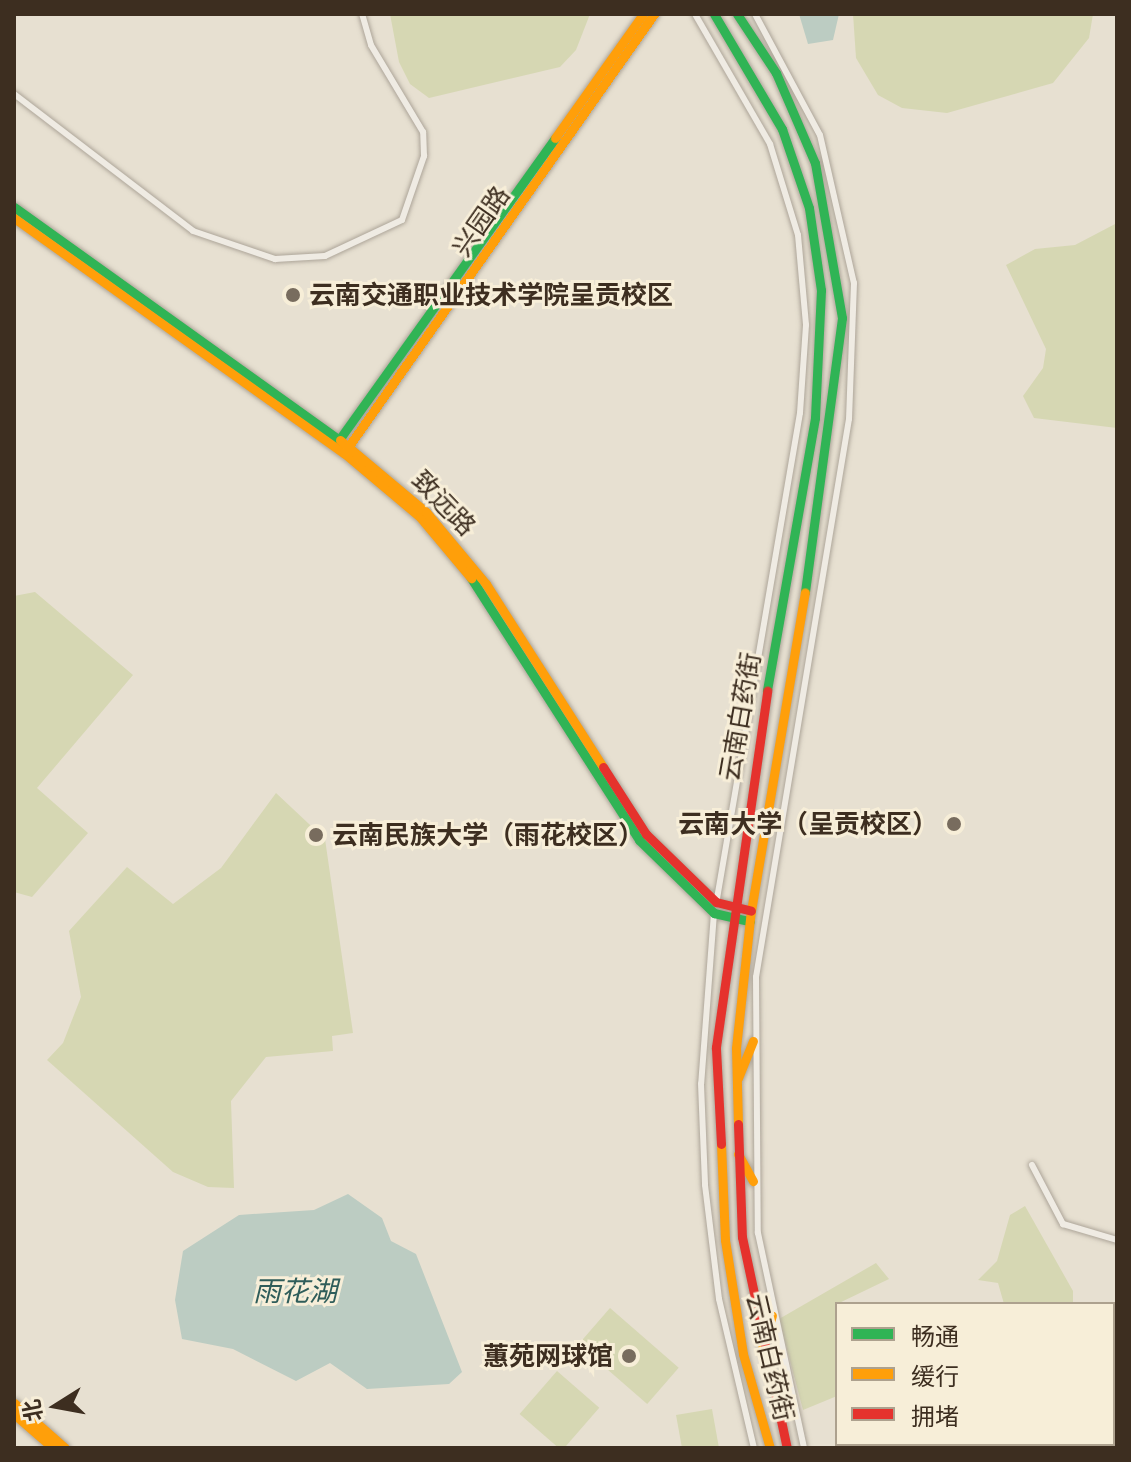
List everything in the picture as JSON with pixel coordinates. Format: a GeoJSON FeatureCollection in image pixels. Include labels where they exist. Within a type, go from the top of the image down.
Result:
{"type":"FeatureCollection","features":[{"type":"Feature","properties":{"kind":"main road","name":"兴园路"},"geometry":{"type":"LineString","coordinates":[[337,443],[643,14]]}},
{"type":"Feature","properties":{"kind":"main road","name":"兴园路"},"geometry":{"type":"LineString","coordinates":[[346,449],[654,14]]}},
{"type":"Feature","properties":{"kind":"main road","name":"云南白药街"},"geometry":{"type":"LineString","coordinates":[[714,14],[782,129],[809,208],[821,290],[815,418],[729,913],[715,1083],[722,1212],[743,1354],[770,1448]]}},
{"type":"Feature","properties":{"kind":"main road","name":"云南白药街"},"geometry":{"type":"LineString","coordinates":[[737,14],[776,73],[815,163],[842,318],[834,418],[750,916],[735,1087],[736,1148],[761,1350],[787,1448]]}},
{"type":"Feature","properties":{"kind":"main road","name":"致远路"},"geometry":{"type":"LineString","coordinates":[[14,207],[337,443]]}},
{"type":"Feature","properties":{"kind":"main road","name":"致远路"},"geometry":{"type":"LineString","coordinates":[[14,218],[346,449],[453,554],[614,809],[715,908],[750,916]]}},
{"type":"Feature","properties":{"kind":"main road"},"geometry":{"type":"LineString","coordinates":[[739,852],[748,860],[760,855]]}},
{"type":"Feature","properties":{"kind":"main road"},"geometry":{"type":"LineString","coordinates":[[723,962],[735,957],[744,966]]}},
{"type":"Feature","properties":{"kind":"main road"},"geometry":{"type":"LineString","coordinates":[[735,1087],[753,1041]]}},
{"type":"Feature","properties":{"kind":"main road"},"geometry":{"type":"LineString","coordinates":[[736,1148],[753,1181]]}},
{"type":"Feature","properties":{"kind":"main road"},"geometry":{"type":"LineString","coordinates":[[761,1350],[772,1316]]}},
{"type":"Feature","properties":{"kind":"main road"},"geometry":{"type":"LineString","coordinates":[[14,1403],[65,1448]]}},
{"type":"Feature","properties":{"kind":"main road"},"geometry":{"type":"LineString","coordinates":[[14,1414],[53,1448]]}},
{"type":"Feature","properties":{"kind":"street"},"geometry":{"type":"LineString","coordinates":[[14,94],[193,231],[275,259],[325,256],[402,220],[424,156],[423,132],[371,45],[362,14]]}},
{"type":"Feature","properties":{"kind":"street"},"geometry":{"type":"LineString","coordinates":[[695,14],[734,71],[775,158],[798,235],[806,325],[800,413],[715,908],[701,1084],[705,1185],[721,1314],[754,1448]]}},
{"type":"Feature","properties":{"kind":"street"},"geometry":{"type":"LineString","coordinates":[[755,14],[797,85],[836,183],[856,330],[849,419],[763,924],[753,1041],[753,1181],[772,1316],[804,1448]]}},
{"type":"Feature","properties":{"kind":"street"},"geometry":{"type":"LineString","coordinates":[[1032,1165],[1063,1224],[1117,1240]]}},
{"type":"Feature","properties":{"kind":"green space"},"geometry":{"type":"Polygon","coordinates":[[[390,14],[590,14],[576,50],[560,67],[429,98],[410,84],[399,62],[390,14]]]}},
{"type":"Feature","properties":{"kind":"green space"},"geometry":{"type":"Polygon","coordinates":[[[853,14],[1093,14],[1089,38],[1053,83],[947,113],[902,108],[878,95],[856,58],[853,14]]]}},
{"type":"Feature","properties":{"kind":"green space"},"geometry":{"type":"Polygon","coordinates":[[[1117,223],[1117,428],[1034,418],[1023,396],[1043,368],[1046,349],[1006,265],[1035,249],[1075,245],[1117,223]]]}},
{"type":"Feature","properties":{"kind":"green space"},"geometry":{"type":"Polygon","coordinates":[[[35,592],[133,675],[37,788],[88,833],[32,897],[14,892],[14,596],[35,592]]]}},
{"type":"Feature","properties":{"kind":"green space"},"geometry":{"type":"Polygon","coordinates":[[[276,793],[325,839],[353,1033],[332,1036],[333,1051],[266,1057],[231,1101],[234,1188],[208,1187],[173,1172],[47,1060],[63,1043],[81,997],[69,931],[127,867],[173,904],[221,868],[276,793]]]}},
{"type":"Feature","properties":{"kind":"green space"},"geometry":{"type":"Polygon","coordinates":[[[1025,1206],[1073,1291],[1073,1302],[1003,1302],[998,1283],[978,1280],[997,1261],[1010,1215],[1025,1206]]]}},
{"type":"Feature","properties":{"kind":"green space"},"geometry":{"type":"Polygon","coordinates":[[[876,1263],[889,1279],[841,1302],[835,1302],[835,1397],[803,1410],[779,1319],[876,1263]]]}},
{"type":"Feature","properties":{"kind":"green space","name":"蕙苑网球馆"},"geometry":{"type":"Polygon","coordinates":[[[610,1308],[679,1368],[647,1404],[579,1344],[610,1308]]]}},
{"type":"Feature","properties":{"kind":"green space"},"geometry":{"type":"Polygon","coordinates":[[[557,1371],[599,1408],[564,1448],[559,1448],[520,1414],[557,1371]]]}},
{"type":"Feature","properties":{"kind":"green space"},"geometry":{"type":"Polygon","coordinates":[[[712,1409],[719,1448],[682,1448],[676,1415],[712,1409]]]}},
{"type":"Feature","properties":{"kind":"green space"},"geometry":{"type":"Polygon","coordinates":[[[881,1446],[1028,1446],[1028,1448],[881,1446]]]}},
{"type":"Feature","properties":{"kind":"water"},"geometry":{"type":"Polygon","coordinates":[[[799,14],[839,14],[833,40],[808,44],[799,14]]]}},
{"type":"Feature","properties":{"kind":"water","name":"雨花湖"},"geometry":{"type":"Polygon","coordinates":[[[348,1194],[382,1218],[391,1241],[416,1254],[462,1372],[449,1384],[367,1389],[330,1363],[296,1381],[233,1349],[182,1339],[175,1300],[183,1251],[239,1215],[314,1210],[348,1194]]]}},
{"type":"Feature","properties":{"kind":"traffic: fast"},"geometry":{"type":"LineString","coordinates":[[714,14],[782,129],[809,208],[821,290],[815,418],[767,691]]}},
{"type":"Feature","properties":{"kind":"traffic: fast"},"geometry":{"type":"LineString","coordinates":[[737,14],[776,73],[815,163],[842,318],[805,593]]}},
{"type":"Feature","properties":{"kind":"traffic: fast"},"geometry":{"type":"LineString","coordinates":[[336,444],[555,138]]}},
{"type":"Feature","properties":{"kind":"traffic: fast"},"geometry":{"type":"LineString","coordinates":[[14,207],[340,440]]}},
{"type":"Feature","properties":{"kind":"traffic: fast"},"geometry":{"type":"LineString","coordinates":[[471,578],[639,840],[714,913],[750,921]]}},
{"type":"Feature","properties":{"kind":"traffic: slow"},"geometry":{"type":"LineString","coordinates":[[555,138],[643,14]]}},
{"type":"Feature","properties":{"kind":"traffic: slow"},"geometry":{"type":"LineString","coordinates":[[346,450],[654,14]]}},
{"type":"Feature","properties":{"kind":"traffic: slow"},"geometry":{"type":"LineString","coordinates":[[14,218],[344,453],[420,517],[471,578]]}},
{"type":"Feature","properties":{"kind":"traffic: slow"},"geometry":{"type":"LineString","coordinates":[[340,440],[426,512],[486,584],[603,767]]}},
{"type":"Feature","properties":{"kind":"traffic: slow"},"geometry":{"type":"LineString","coordinates":[[738,1124],[736,1048],[751,911],[805,593]]}},
{"type":"Feature","properties":{"kind":"traffic: slow"},"geometry":{"type":"LineString","coordinates":[[738,1078],[753,1041]]}},
{"type":"Feature","properties":{"kind":"traffic: slow"},"geometry":{"type":"LineString","coordinates":[[721,1144],[725,1240],[743,1354],[770,1448]]}},
{"type":"Feature","properties":{"kind":"traffic: slow"},"geometry":{"type":"LineString","coordinates":[[738,1154],[753,1181]]}},
{"type":"Feature","properties":{"kind":"traffic: slow"},"geometry":{"type":"LineString","coordinates":[[762,1348],[772,1316]]}},
{"type":"Feature","properties":{"kind":"traffic: slow"},"geometry":{"type":"LineString","coordinates":[[14,1403],[65,1448]]}},
{"type":"Feature","properties":{"kind":"traffic: slow"},"geometry":{"type":"LineString","coordinates":[[14,1414],[53,1448]]}},
{"type":"Feature","properties":{"kind":"traffic: jam"},"geometry":{"type":"LineString","coordinates":[[721,1144],[716,1047],[767,691]]}},
{"type":"Feature","properties":{"kind":"traffic: jam"},"geometry":{"type":"LineString","coordinates":[[603,767],[646,834],[716,902],[751,911]]}},
{"type":"Feature","properties":{"kind":"traffic: jam"},"geometry":{"type":"LineString","coordinates":[[738,1124],[742,1237],[787,1448]]}},
{"type":"Feature","properties":{"kind":"place","name":"云南交通职业技术学院呈贡校区"},"geometry":{"type":"Point","coordinates":[293,295]}},
{"type":"Feature","properties":{"kind":"place","name":"云南大学（呈贡校区）"},"geometry":{"type":"Point","coordinates":[954,824]}},
{"type":"Feature","properties":{"kind":"place","name":"云南民族大学（雨花校区）"},"geometry":{"type":"Point","coordinates":[316,835]}},
{"type":"Feature","properties":{"kind":"place","name":"蕙苑网球馆"},"geometry":{"type":"Point","coordinates":[629,1356]}}]}
